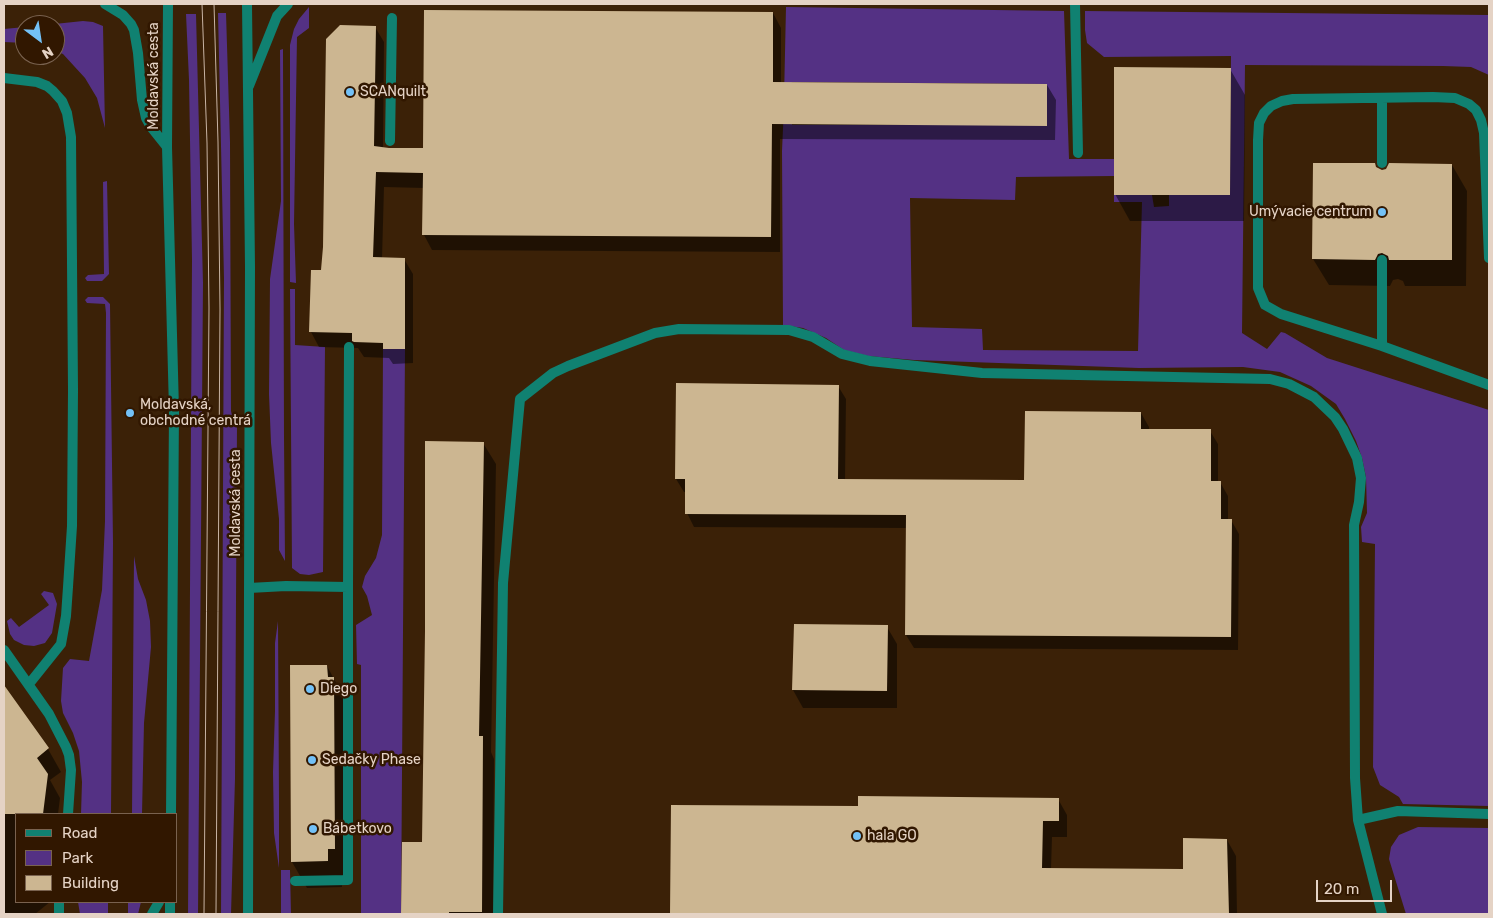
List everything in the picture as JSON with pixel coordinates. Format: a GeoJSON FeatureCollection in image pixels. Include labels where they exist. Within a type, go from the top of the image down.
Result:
{"type":"FeatureCollection","features":[{"type":"Feature","properties":{"kind":"street","name":"Moldavská cesta"},"geometry":{"type":"LineString","coordinates":[[104,4],[123,15],[131,24],[137,47],[142,100],[146,118],[150,127],[167,148]]}},
{"type":"Feature","properties":{"kind":"street","name":"Moldavská cesta"},"geometry":{"type":"LineString","coordinates":[[168,4],[167,148],[174,410],[171,813]]}},
{"type":"Feature","properties":{"kind":"street","name":"Moldavská cesta"},"geometry":{"type":"LineString","coordinates":[[246,4],[250,267],[248,914]]}},
{"type":"Feature","properties":{"kind":"street","name":"Moldavská cesta"},"geometry":{"type":"LineString","coordinates":[[247,92],[277,16],[288,4]]}},
{"type":"Feature","properties":{"kind":"street"},"geometry":{"type":"LineString","coordinates":[[1075,4],[1078,153]]}},
{"type":"Feature","properties":{"kind":"street"},"geometry":{"type":"LineString","coordinates":[[390,141],[392,18]]}},
{"type":"Feature","properties":{"kind":"street"},"geometry":{"type":"LineString","coordinates":[[4,78],[37,82],[47,86],[62,102],[67,113],[71,137],[73,400],[72,526],[68,597],[61,644],[29,684]]}},
{"type":"Feature","properties":{"kind":"street"},"geometry":{"type":"LineString","coordinates":[[1382,98],[1382,163]]}},
{"type":"Feature","properties":{"kind":"street"},"geometry":{"type":"LineString","coordinates":[[1489,258],[1484,133],[1476,110],[1469,104],[1455,98],[1292,99],[1282,101],[1264,113],[1259,123],[1258,140],[1258,288],[1265,305],[1281,314],[1382,346],[1489,385]]}},
{"type":"Feature","properties":{"kind":"street"},"geometry":{"type":"LineString","coordinates":[[1382,260],[1382,346]]}},
{"type":"Feature","properties":{"kind":"street"},"geometry":{"type":"LineString","coordinates":[[498,914],[504,584],[520,399],[553,373],[568,366],[656,333],[678,329],[789,330],[813,336],[842,354],[870,361],[982,373],[1270,378],[1297,387],[1314,397],[1335,417],[1342,429],[1357,458],[1361,478],[1359,502],[1354,524],[1355,778],[1358,820],[1382,914]]}},
{"type":"Feature","properties":{"kind":"street"},"geometry":{"type":"LineString","coordinates":[[296,881],[348,880],[349,347]]}},
{"type":"Feature","properties":{"kind":"street"},"geometry":{"type":"LineString","coordinates":[[249,588],[286,586],[348,587]]}},
{"type":"Feature","properties":{"kind":"street"},"geometry":{"type":"LineString","coordinates":[[4,650],[49,714],[63,739],[69,755],[71,770],[68,813]]}},
{"type":"Feature","properties":{"kind":"street"},"geometry":{"type":"LineString","coordinates":[[1358,820],[1398,811],[1489,814]]}},
{"type":"Feature","properties":{"kind":"street"},"geometry":{"type":"LineString","coordinates":[[152,914],[158,903]]}},
{"type":"Feature","properties":{"kind":"green space"},"geometry":{"type":"Polygon","coordinates":[[[309,7],[309,28],[297,37],[294,224],[296,283],[290,282],[290,45],[299,19],[309,7]]]}},
{"type":"Feature","properties":{"kind":"green space"},"geometry":{"type":"Polygon","coordinates":[[[786,7],[1064,11],[1069,159],[1114,159],[1114,176],[1016,177],[1015,200],[910,198],[912,327],[982,329],[983,350],[1138,351],[1142,202],[1114,202],[1114,195],[1152,195],[1154,207],[1169,206],[1169,195],[1230,195],[1231,56],[1104,57],[1087,43],[1085,11],[1489,15],[1489,75],[1471,67],[1245,65],[1242,333],[1267,349],[1281,332],[1285,333],[1327,358],[1489,410],[1489,806],[1403,804],[1399,797],[1380,785],[1373,767],[1375,544],[1362,542],[1361,527],[1367,513],[1366,477],[1356,441],[1336,404],[1311,386],[1280,372],[1243,367],[1139,368],[914,360],[868,356],[844,350],[826,338],[803,328],[783,325],[782,151],[784,106],[792,106],[792,125],[1046,125],[1047,84],[792,82],[784,98],[786,7]]]}},
{"type":"Feature","properties":{"kind":"green space"},"geometry":{"type":"Polygon","coordinates":[[[218,13],[226,13],[230,142],[231,411],[233,421],[237,425],[235,779],[231,914],[221,914],[224,279],[218,13]]]}},
{"type":"Feature","properties":{"kind":"green space"},"geometry":{"type":"Polygon","coordinates":[[[186,14],[196,14],[203,283],[198,914],[188,914],[192,260],[186,14]]]}},
{"type":"Feature","properties":{"kind":"green space"},"geometry":{"type":"Polygon","coordinates":[[[83,21],[103,26],[105,128],[97,98],[85,78],[65,56],[65,23],[83,21]]]}},
{"type":"Feature","properties":{"kind":"green space"},"geometry":{"type":"Polygon","coordinates":[[[15,28],[15,43],[4,42],[4,29],[15,28]]]}},
{"type":"Feature","properties":{"kind":"green space"},"geometry":{"type":"Polygon","coordinates":[[[283,49],[285,561],[279,550],[279,519],[271,443],[269,394],[270,279],[281,201],[280,50],[283,49]]]}},
{"type":"Feature","properties":{"kind":"green space"},"geometry":{"type":"Polygon","coordinates":[[[107,181],[109,274],[102,281],[87,281],[85,278],[88,275],[104,274],[103,182],[107,181]]]}},
{"type":"Feature","properties":{"kind":"green space"},"geometry":{"type":"Polygon","coordinates":[[[290,289],[295,289],[295,345],[325,347],[323,572],[309,575],[300,574],[292,568],[290,289]]]}},
{"type":"Feature","properties":{"kind":"green space"},"geometry":{"type":"Polygon","coordinates":[[[88,297],[103,297],[110,304],[113,543],[111,813],[81,813],[82,782],[79,751],[63,713],[61,701],[63,668],[70,659],[89,661],[102,590],[105,521],[106,313],[105,304],[87,303],[85,300],[88,297]]]}},
{"type":"Feature","properties":{"kind":"green space"},"geometry":{"type":"Polygon","coordinates":[[[383,349],[405,349],[401,914],[361,914],[361,665],[357,664],[356,625],[372,615],[367,596],[362,587],[365,576],[376,558],[382,535],[383,349]]]}},
{"type":"Feature","properties":{"kind":"green space"},"geometry":{"type":"Polygon","coordinates":[[[134,556],[138,579],[146,600],[150,621],[151,647],[144,723],[142,813],[132,813],[134,556]]]}},
{"type":"Feature","properties":{"kind":"green space"},"geometry":{"type":"Polygon","coordinates":[[[44,591],[53,593],[57,604],[52,633],[45,643],[34,646],[24,645],[14,640],[10,634],[7,621],[11,618],[19,627],[49,605],[41,594],[44,591]]]}},
{"type":"Feature","properties":{"kind":"green space"},"geometry":{"type":"Polygon","coordinates":[[[278,621],[279,868],[274,833],[273,772],[275,643],[278,621]]]}},
{"type":"Feature","properties":{"kind":"green space"},"geometry":{"type":"Polygon","coordinates":[[[1418,827],[1489,828],[1489,914],[1406,914],[1389,859],[1391,847],[1399,835],[1418,827]]]}},
{"type":"Feature","properties":{"kind":"green space"},"geometry":{"type":"Polygon","coordinates":[[[281,870],[290,870],[291,914],[281,914],[281,870]]]}},
{"type":"Feature","properties":{"kind":"green space"},"geometry":{"type":"Polygon","coordinates":[[[78,903],[108,903],[108,914],[80,914],[78,903]]]}},
{"type":"Feature","properties":{"kind":"green space"},"geometry":{"type":"Polygon","coordinates":[[[128,903],[141,903],[138,914],[128,914],[128,903]]]}},
{"type":"Feature","properties":{"kind":"building"},"geometry":{"type":"Polygon","coordinates":[[[424,10],[773,12],[773,82],[1047,84],[1047,126],[772,124],[771,237],[422,235],[423,173],[376,172],[373,257],[405,258],[405,349],[383,349],[383,343],[354,342],[352,341],[352,333],[309,332],[311,270],[321,270],[323,247],[326,39],[340,25],[376,26],[374,146],[423,148],[424,10]]]}},
{"type":"Feature","properties":{"kind":"building"},"geometry":{"type":"Polygon","coordinates":[[[1114,67],[1231,68],[1230,195],[1114,195],[1114,67]]]}},
{"type":"Feature","properties":{"kind":"building","name":"Umývacie centrum"},"geometry":{"type":"Polygon","coordinates":[[[1313,163],[1375,163],[1376,167],[1382,170],[1386,169],[1389,163],[1452,164],[1452,260],[1389,260],[1388,256],[1382,253],[1378,254],[1375,260],[1312,259],[1313,163]]]}},
{"type":"Feature","properties":{"kind":"building"},"geometry":{"type":"Polygon","coordinates":[[[676,383],[839,385],[838,479],[1024,480],[1025,411],[1141,412],[1141,429],[1211,429],[1211,481],[1221,481],[1221,519],[1232,519],[1231,637],[905,635],[906,515],[685,514],[685,479],[675,479],[676,383]]]}},
{"type":"Feature","properties":{"kind":"building"},"geometry":{"type":"Polygon","coordinates":[[[425,441],[484,442],[479,736],[483,736],[482,912],[401,914],[402,842],[422,842],[425,441]]]}},
{"type":"Feature","properties":{"kind":"building"},"geometry":{"type":"Polygon","coordinates":[[[794,624],[888,625],[887,691],[792,690],[794,624]]]}},
{"type":"Feature","properties":{"kind":"building"},"geometry":{"type":"Polygon","coordinates":[[[290,665],[327,665],[328,677],[334,677],[335,849],[328,849],[328,861],[291,862],[290,665]]]}},
{"type":"Feature","properties":{"kind":"building"},"geometry":{"type":"Polygon","coordinates":[[[4,685],[49,748],[37,758],[48,774],[43,813],[4,814],[4,685]]]}},
{"type":"Feature","properties":{"kind":"building"},"geometry":{"type":"Polygon","coordinates":[[[858,796],[1059,798],[1059,821],[1043,821],[1042,868],[1183,869],[1183,838],[1227,839],[1229,914],[670,914],[671,805],[858,806],[858,796]]]}},
{"type":"Feature","properties":{"kind":"tram line"},"geometry":{"type":"LineString","coordinates":[[202,4],[207,143],[209,308],[204,914]]}},
{"type":"Feature","properties":{"kind":"tram line"},"geometry":{"type":"LineString","coordinates":[[214,4],[220,309],[216,914]]}},
{"type":"Feature","properties":{"kind":"place","name":"SCANquilt"},"geometry":{"type":"Point","coordinates":[350,92]}},
{"type":"Feature","properties":{"kind":"place","name":"Umývacie centrum"},"geometry":{"type":"Point","coordinates":[1382,212]}},
{"type":"Feature","properties":{"kind":"place","name":"Moldavská, obchodné centrá"},"geometry":{"type":"Point","coordinates":[130,413]}},
{"type":"Feature","properties":{"kind":"place","name":"Diego"},"geometry":{"type":"Point","coordinates":[310,689]}},
{"type":"Feature","properties":{"kind":"place","name":"Sedačky Phase"},"geometry":{"type":"Point","coordinates":[312,760]}},
{"type":"Feature","properties":{"kind":"place","name":"Bábetkovo"},"geometry":{"type":"Point","coordinates":[313,829]}},
{"type":"Feature","properties":{"kind":"place","name":"hala GO"},"geometry":{"type":"Point","coordinates":[857,836]}}]}
